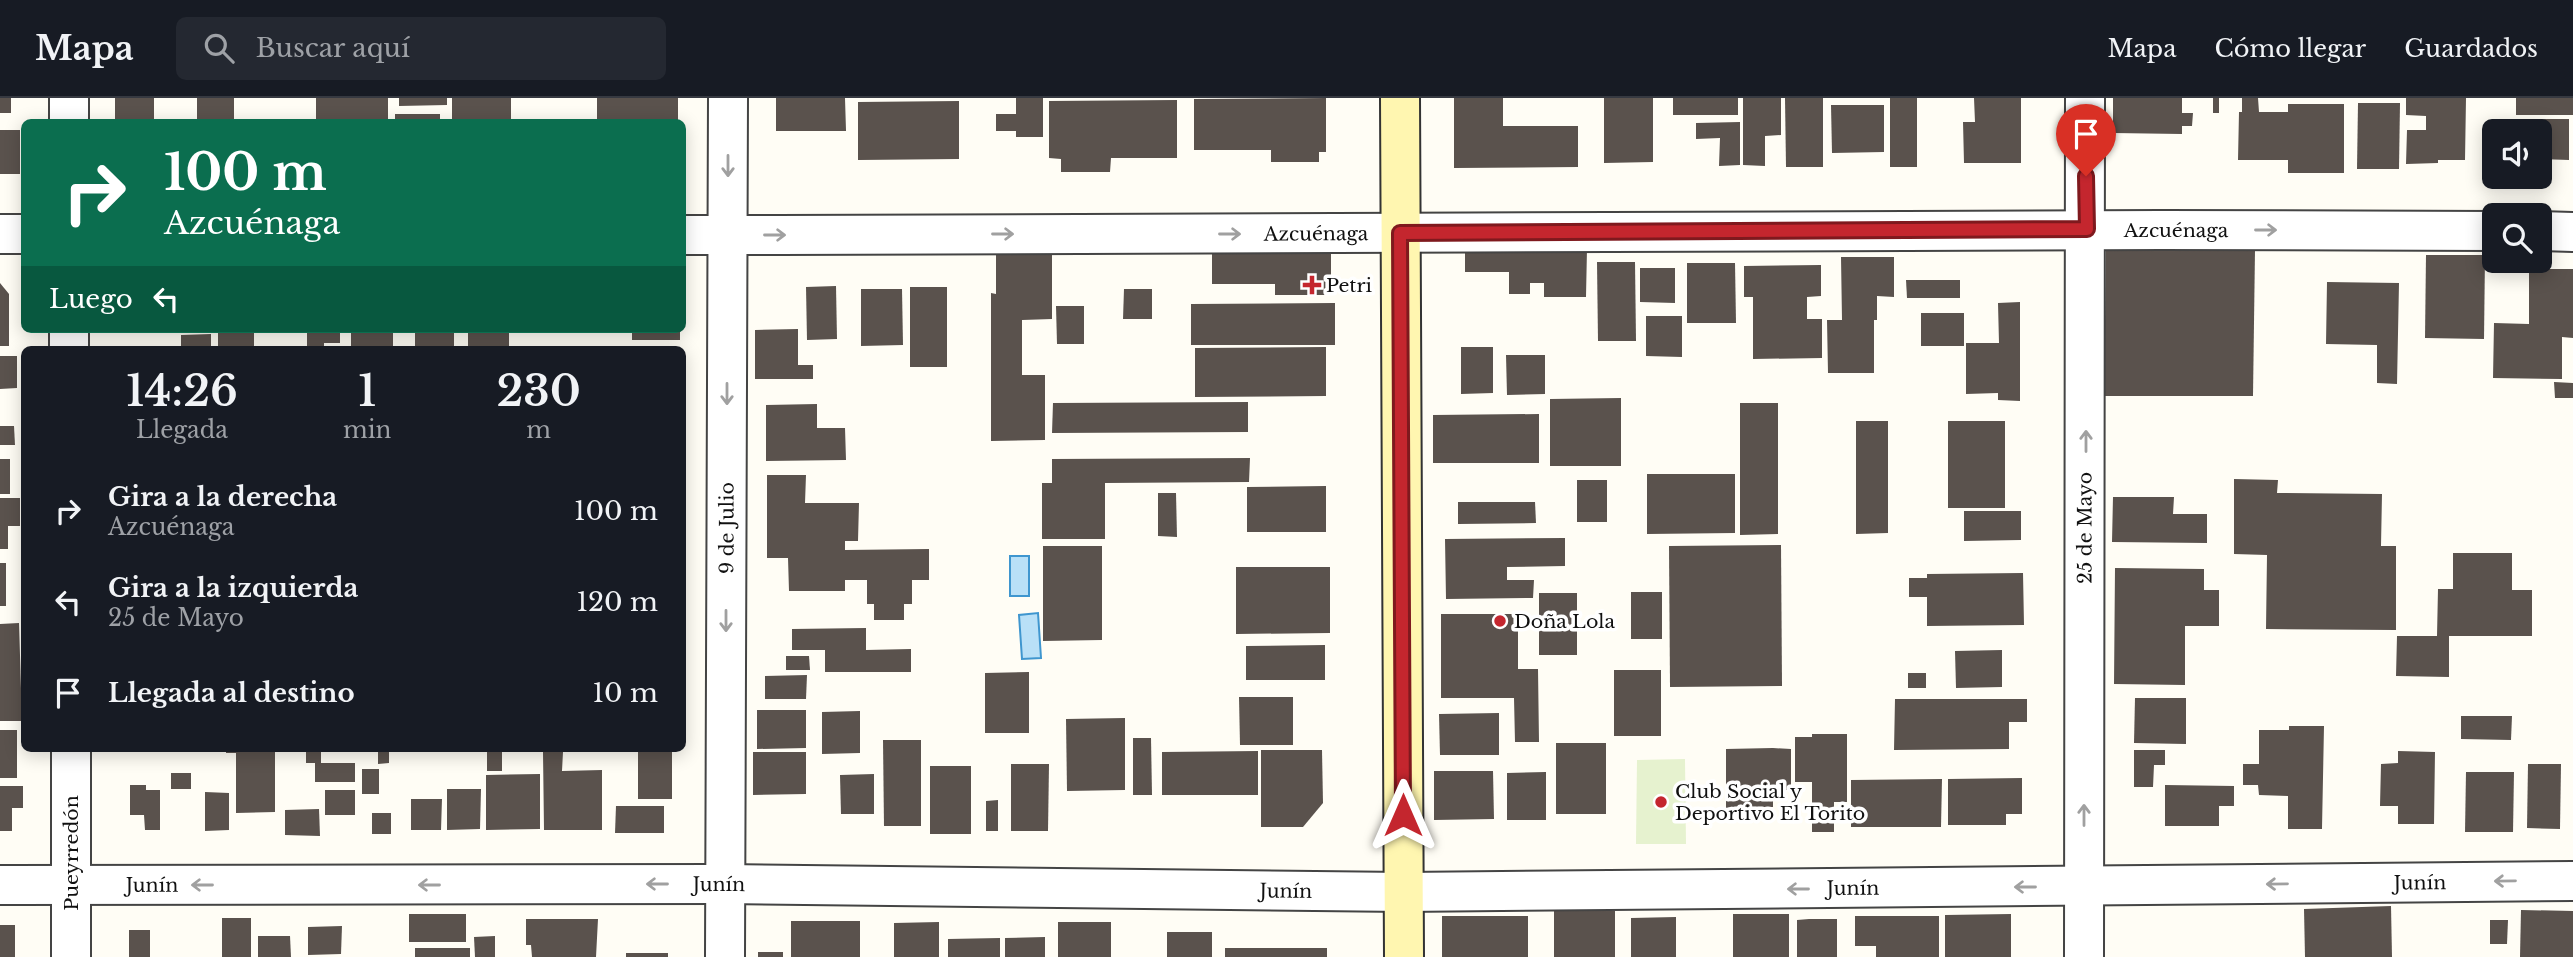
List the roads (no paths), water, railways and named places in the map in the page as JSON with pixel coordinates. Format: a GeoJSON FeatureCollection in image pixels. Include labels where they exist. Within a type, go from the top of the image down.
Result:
{"type":"FeatureCollection","features":[{"type":"Feature","properties":{"kind":"main road"},"geometry":{"type":"LineString","coordinates":[[1400,98],[1405,957]]}},
{"type":"Feature","properties":{"kind":"street"},"geometry":{"type":"LineString","coordinates":[[69,98],[69,119]]}},
{"type":"Feature","properties":{"kind":"street","name":"9 de Julio"},"geometry":{"type":"LineString","coordinates":[[725,957],[729,98]]}},
{"type":"Feature","properties":{"kind":"street","name":"25 de Mayo"},"geometry":{"type":"LineString","coordinates":[[2084,957],[2087,229],[2085,98]]}},
{"type":"Feature","properties":{"kind":"street","name":"Azcuénaga"},"geometry":{"type":"LineString","coordinates":[[686,235],[2087,229],[2482,231]]}},
{"type":"Feature","properties":{"kind":"street"},"geometry":{"type":"LineString","coordinates":[[2552,231],[2573,232]]}},
{"type":"Feature","properties":{"kind":"street"},"geometry":{"type":"LineString","coordinates":[[0,234],[21,234]]}},
{"type":"Feature","properties":{"kind":"street","name":"Pueyrredón"},"geometry":{"type":"LineString","coordinates":[[71,752],[71,957]]}},
{"type":"Feature","properties":{"kind":"street","name":"Junín"},"geometry":{"type":"LineString","coordinates":[[0,886],[725,884],[1404,892],[2573,881]]}},
{"type":"Feature","properties":{"kind":"water"},"geometry":{"type":"Polygon","coordinates":[[[1010,556],[1029,556],[1029,596],[1010,596],[1010,556]]]}},
{"type":"Feature","properties":{"kind":"water"},"geometry":{"type":"Polygon","coordinates":[[[1038,613],[1041,658],[1022,659],[1019,615],[1038,613]]]}},
{"type":"Feature","properties":{"kind":"place","name":"Petri"},"geometry":{"type":"Point","coordinates":[1312,285]}},
{"type":"Feature","properties":{"kind":"place","name":"Doña Lola"},"geometry":{"type":"Point","coordinates":[1500,621]}},
{"type":"Feature","properties":{"kind":"place","name":"Club Social y Deportivo El Torito"},"geometry":{"type":"Point","coordinates":[1661,802]}}]}
